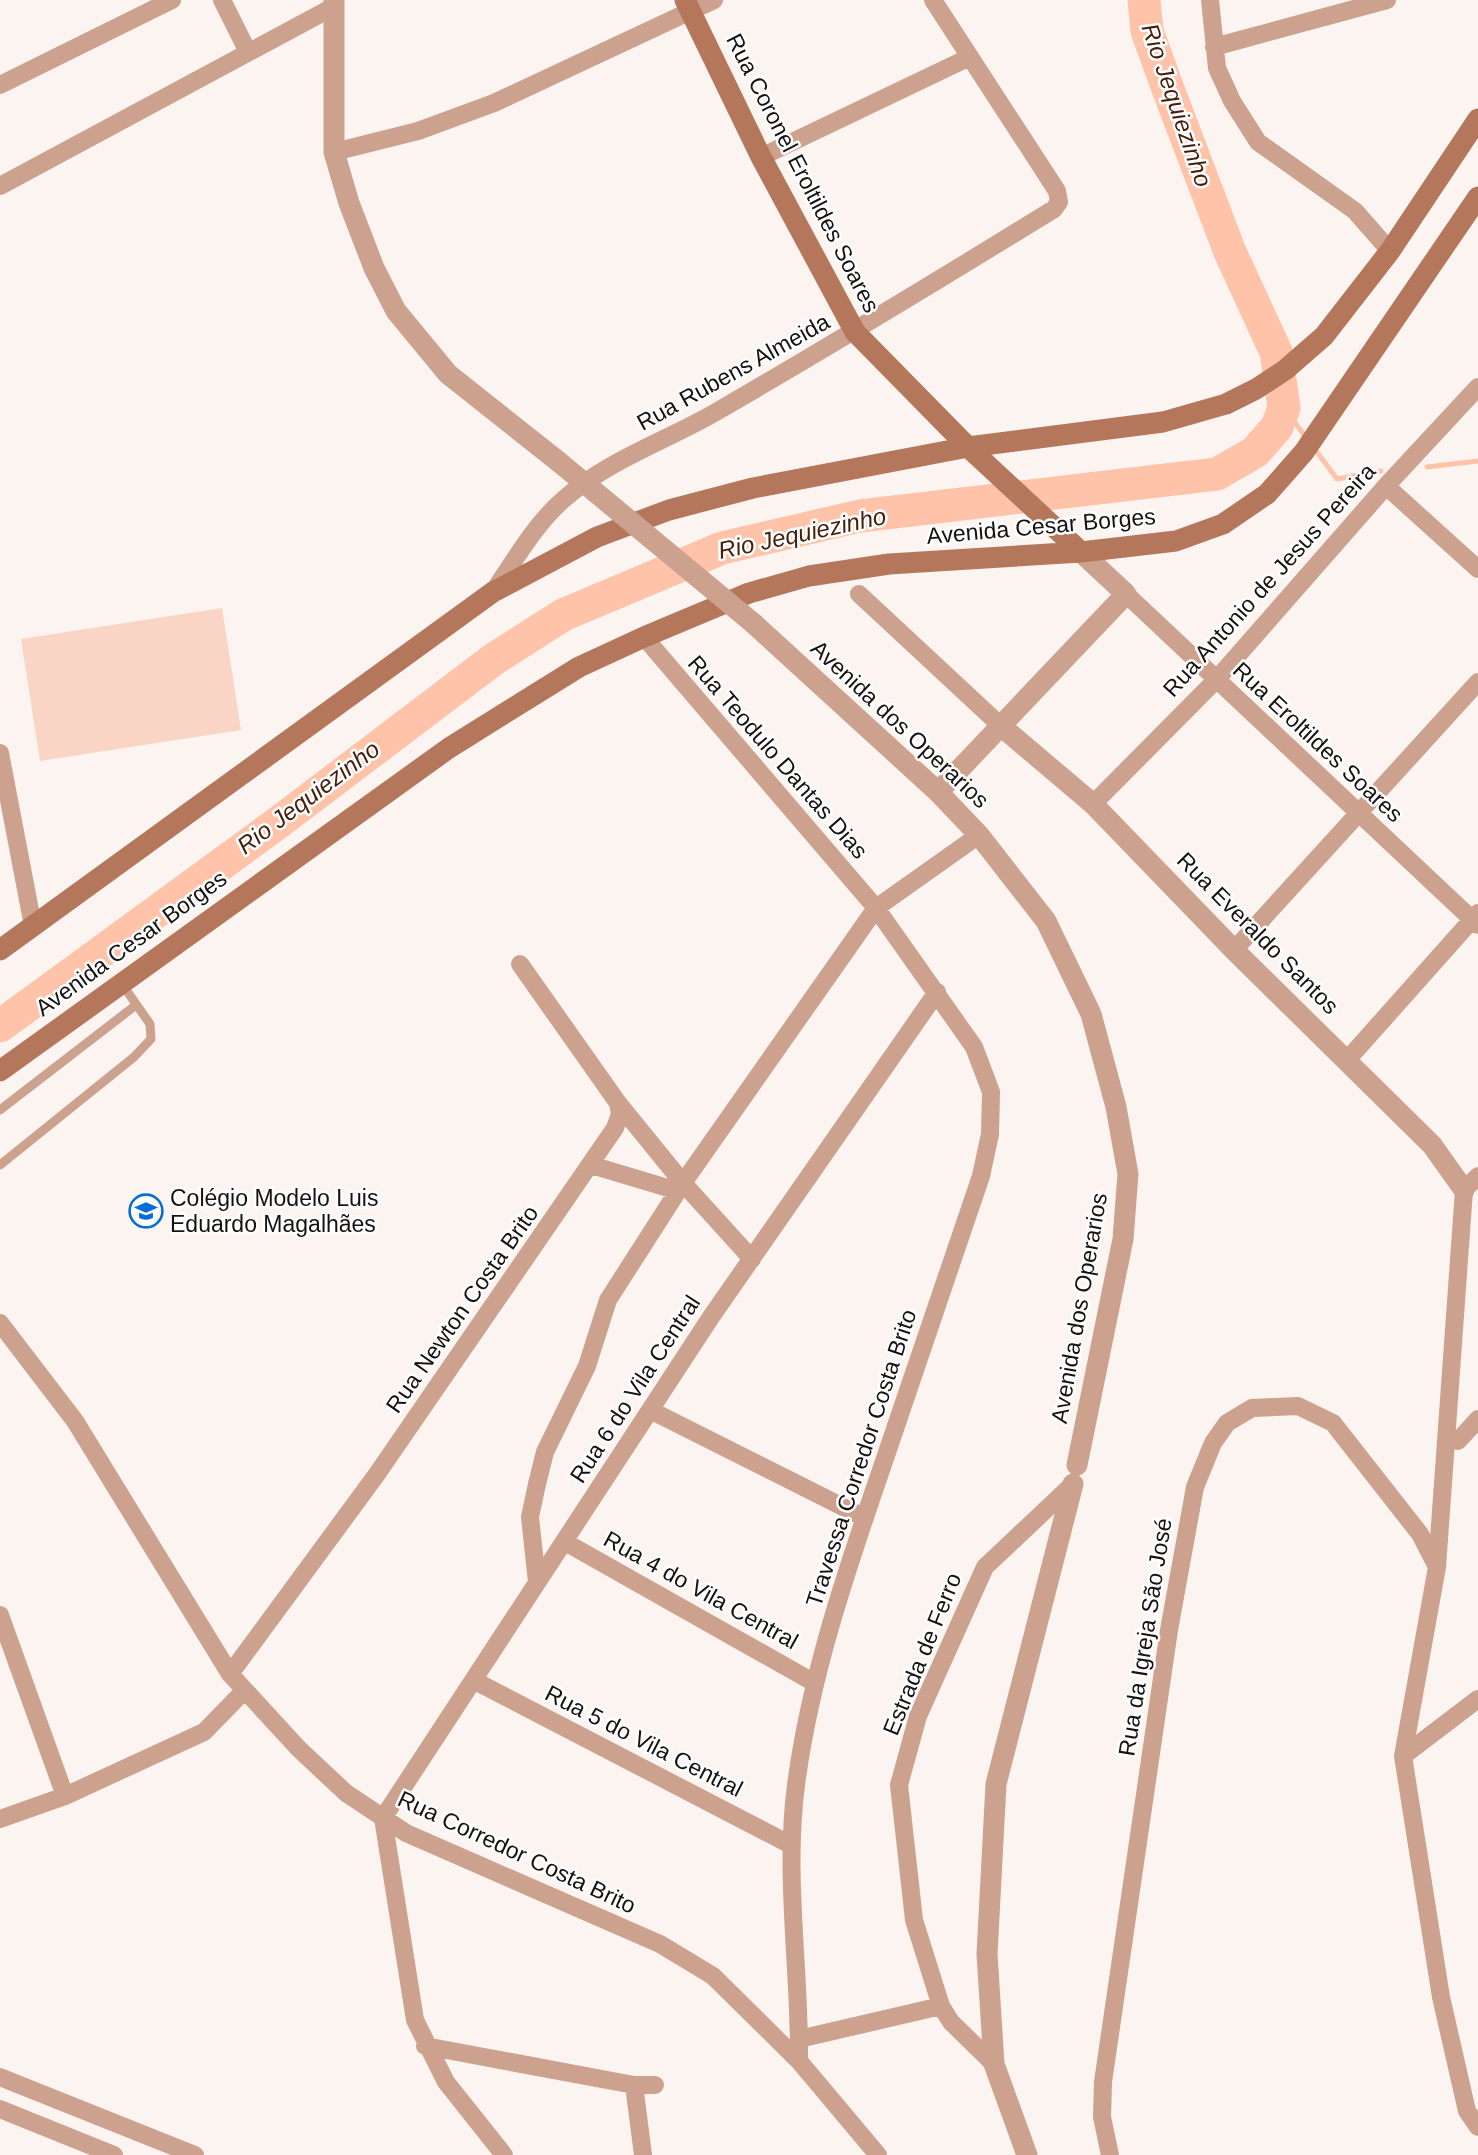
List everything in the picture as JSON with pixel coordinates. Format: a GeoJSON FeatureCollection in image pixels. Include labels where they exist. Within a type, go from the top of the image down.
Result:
{"type":"FeatureCollection","features":[{"type":"Feature","properties":{"kind":"main road","name":"Rua Coronel Eroltildes Soares"},"geometry":{"type":"LineString","coordinates":[[688,5],[761,157],[855,332],[968,447],[1081,552]]}},
{"type":"Feature","properties":{"kind":"main road"},"geometry":{"type":"LineString","coordinates":[[0,950],[493,592],[597,537],[669,510],[753,488],[968,447],[1163,422],[1226,404],[1285,370],[1324,336],[1390,251],[1478,118]]}},
{"type":"Feature","properties":{"kind":"main road","name":"Avenida Cesar Borges"},"geometry":{"type":"LineString","coordinates":[[0,1071],[449,748],[579,667],[643,637],[749,593],[809,576],[889,564],[1081,552],[1176,541],[1223,524],[1267,494],[1304,452],[1478,197]]}},
{"type":"Feature","properties":{"kind":"street"},"geometry":{"type":"LineString","coordinates":[[0,85],[172,0]]}},
{"type":"Feature","properties":{"kind":"street"},"geometry":{"type":"LineString","coordinates":[[222,0],[248,52]]}},
{"type":"Feature","properties":{"kind":"street"},"geometry":{"type":"LineString","coordinates":[[334,152],[418,131],[494,103],[688,5],[714,0]]}},
{"type":"Feature","properties":{"kind":"street"},"geometry":{"type":"LineString","coordinates":[[761,157],[970,57],[933,0]]}},
{"type":"Feature","properties":{"kind":"street"},"geometry":{"type":"LineString","coordinates":[[1210,0],[1217,68],[1232,101],[1258,142],[1355,211],[1390,251]]}},
{"type":"Feature","properties":{"kind":"street"},"geometry":{"type":"LineString","coordinates":[[1214,47],[1387,0]]}},
{"type":"Feature","properties":{"kind":"street"},"geometry":{"type":"LineString","coordinates":[[0,186],[334,3]]}},
{"type":"Feature","properties":{"kind":"street","name":"Avenida dos Operarios"},"geometry":{"type":"LineString","coordinates":[[334,3],[334,152],[349,203],[374,268],[396,311],[448,374],[753,623],[938,792],[978,835],[1046,921],[1091,1014],[1116,1107],[1128,1174],[1123,1239],[1075,1474],[996,1784],[987,1954],[994,2064],[1027,2155]]}},
{"type":"Feature","properties":{"kind":"street","name":"Rua Rubens Almeida"},"geometry":{"type":"LineString","coordinates":[[493,592],[533,534],[563,499],[603,470],[710,415],[855,332],[1054,209],[1059,202],[1058,191],[970,57]]}},
{"type":"Feature","properties":{"kind":"street","name":"Rua Antonio de Jesus Pereira"},"geometry":{"type":"LineString","coordinates":[[1093,804],[1216,680],[1386,486],[1478,387]]}},
{"type":"Feature","properties":{"kind":"street"},"geometry":{"type":"LineString","coordinates":[[1386,486],[1478,569]]}},
{"type":"Feature","properties":{"kind":"street","name":"Rua Coronel Eroltildes Soares"},"geometry":{"type":"LineString","coordinates":[[1081,552],[1126,594]]}},
{"type":"Feature","properties":{"kind":"street"},"geometry":{"type":"LineString","coordinates":[[859,594],[1001,726]]}},
{"type":"Feature","properties":{"kind":"street"},"geometry":{"type":"LineString","coordinates":[[938,792],[1126,594]]}},
{"type":"Feature","properties":{"kind":"street","name":"Rua Eroltildes Soares"},"geometry":{"type":"LineString","coordinates":[[1126,594],[1359,814],[1476,919]]}},
{"type":"Feature","properties":{"kind":"street","name":"Rua Teodulo Dantas Dias"},"geometry":{"type":"LineString","coordinates":[[643,637],[876,908]]}},
{"type":"Feature","properties":{"kind":"street"},"geometry":{"type":"LineString","coordinates":[[1234,950],[1478,682]]}},
{"type":"Feature","properties":{"kind":"street","name":"Rua Everaldo Santos"},"geometry":{"type":"LineString","coordinates":[[1001,726],[1093,804],[1234,950],[1348,1059],[1471,1183]]}},
{"type":"Feature","properties":{"kind":"street"},"geometry":{"type":"LineString","coordinates":[[0,753],[33,926]]}},
{"type":"Feature","properties":{"kind":"street"},"geometry":{"type":"LineString","coordinates":[[537,1582],[530,1517],[545,1452],[587,1366],[607,1300],[681,1187],[876,908],[978,835]]}},
{"type":"Feature","properties":{"kind":"street","name":"Travessa Corredor Costa Brito"},"geometry":{"type":"LineString","coordinates":[[799,2061],[791,1845],[796,1786],[813,1682],[865,1518],[981,1176],[990,1134],[991,1092],[974,1047],[876,908]]}},
{"type":"Feature","properties":{"kind":"street"},"geometry":{"type":"LineString","coordinates":[[1348,1059],[1476,919]]}},
{"type":"Feature","properties":{"kind":"street"},"geometry":{"type":"LineString","coordinates":[[520,964],[681,1187],[752,1259]]}},
{"type":"Feature","properties":{"kind":"street","name":"Rua 6 do Vila Central"},"geometry":{"type":"LineString","coordinates":[[383,1818],[650,1410],[937,992]]}},
{"type":"Feature","properties":{"kind":"street","name":"Rua Newton Costa Brito"},"geometry":{"type":"LineString","coordinates":[[230,1674],[377,1474],[591,1165],[615,1128],[620,1114],[618,1103]]}},
{"type":"Feature","properties":{"kind":"street"},"geometry":{"type":"LineString","coordinates":[[591,1165],[681,1187]]}},
{"type":"Feature","properties":{"kind":"street"},"geometry":{"type":"LineString","coordinates":[[1471,1183],[1437,1567],[1403,1756],[1441,1997],[1467,2112],[1478,2127]]}},
{"type":"Feature","properties":{"kind":"street","name":"Rua Corredor Costa Brito"},"geometry":{"type":"LineString","coordinates":[[0,1322],[75,1420],[230,1674],[346,1793],[406,1833],[660,1944],[713,1976],[799,2061],[878,2155]]}},
{"type":"Feature","properties":{"kind":"street","name":"Rua da Igreja São José"},"geometry":{"type":"LineString","coordinates":[[1110,2155],[1102,2117],[1105,2068],[1171,1617],[1195,1487],[1213,1443],[1227,1423],[1252,1408],[1298,1406],[1333,1423],[1420,1534],[1437,1567]]}},
{"type":"Feature","properties":{"kind":"street"},"geometry":{"type":"LineString","coordinates":[[650,1410],[865,1518]]}},
{"type":"Feature","properties":{"kind":"street"},"geometry":{"type":"LineString","coordinates":[[1458,1441],[1478,1419]]}},
{"type":"Feature","properties":{"kind":"street","name":"Estrada de Ferro"},"geometry":{"type":"LineString","coordinates":[[994,2064],[951,2022],[941,2006],[914,1920],[899,1785],[918,1716],[985,1567],[1075,1474]]}},
{"type":"Feature","properties":{"kind":"street","name":"Rua 4 do Vila Central"},"geometry":{"type":"LineString","coordinates":[[565,1542],[813,1682]]}},
{"type":"Feature","properties":{"kind":"street"},"geometry":{"type":"LineString","coordinates":[[0,1615],[65,1796]]}},
{"type":"Feature","properties":{"kind":"street","name":"Rua 5 do Vila Central"},"geometry":{"type":"LineString","coordinates":[[475,1681],[791,1845]]}},
{"type":"Feature","properties":{"kind":"street"},"geometry":{"type":"LineString","coordinates":[[0,1819],[65,1796],[204,1732],[244,1691]]}},
{"type":"Feature","properties":{"kind":"street"},"geometry":{"type":"LineString","coordinates":[[1403,1756],[1478,1699]]}},
{"type":"Feature","properties":{"kind":"street"},"geometry":{"type":"LineString","coordinates":[[383,1818],[415,2020],[425,2046],[446,2082],[505,2155]]}},
{"type":"Feature","properties":{"kind":"street"},"geometry":{"type":"LineString","coordinates":[[799,2039],[941,2006]]}},
{"type":"Feature","properties":{"kind":"street"},"geometry":{"type":"LineString","coordinates":[[425,2046],[634,2085],[655,2085]]}},
{"type":"Feature","properties":{"kind":"street"},"geometry":{"type":"LineString","coordinates":[[0,2077],[195,2155]]}},
{"type":"Feature","properties":{"kind":"street"},"geometry":{"type":"LineString","coordinates":[[634,2085],[643,2155]]}},
{"type":"Feature","properties":{"kind":"street"},"geometry":{"type":"LineString","coordinates":[[0,2109],[114,2155]]}},
{"type":"Feature","properties":{"kind":"lane"},"geometry":{"type":"LineString","coordinates":[[0,1165],[134,1058],[151,1039],[150,1024],[121,983]]}},
{"type":"Feature","properties":{"kind":"lane"},"geometry":{"type":"LineString","coordinates":[[0,1110],[136,1005]]}},
{"type":"Feature","properties":{"kind":"shaded area"},"geometry":{"type":"Polygon","coordinates":[[[222,608],[241,730],[40,761],[21,639],[222,608]]]}},
{"type":"Feature","properties":{"kind":"waterway","name":"Rio Jequiezinho"},"geometry":{"type":"LineString","coordinates":[[0,1026],[279,822],[494,659],[563,615],[722,548],[860,516],[1217,474],[1255,452],[1277,427],[1284,408],[1276,352],[1230,252],[1168,89],[1147,31],[1144,0]]}},
{"type":"Feature","properties":{"kind":"waterway"},"geometry":{"type":"LineString","coordinates":[[1284,408],[1308,440]]}},
{"type":"Feature","properties":{"kind":"waterway"},"geometry":{"type":"LineString","coordinates":[[1314,448],[1337,479],[1381,471]]}},
{"type":"Feature","properties":{"kind":"waterway"},"geometry":{"type":"LineString","coordinates":[[1427,467],[1478,461]]}},
{"type":"Feature","properties":{"kind":"place","name":"Colégio Modelo Luis Eduardo Magalhães"},"geometry":{"type":"Point","coordinates":[146,1211]}}]}
